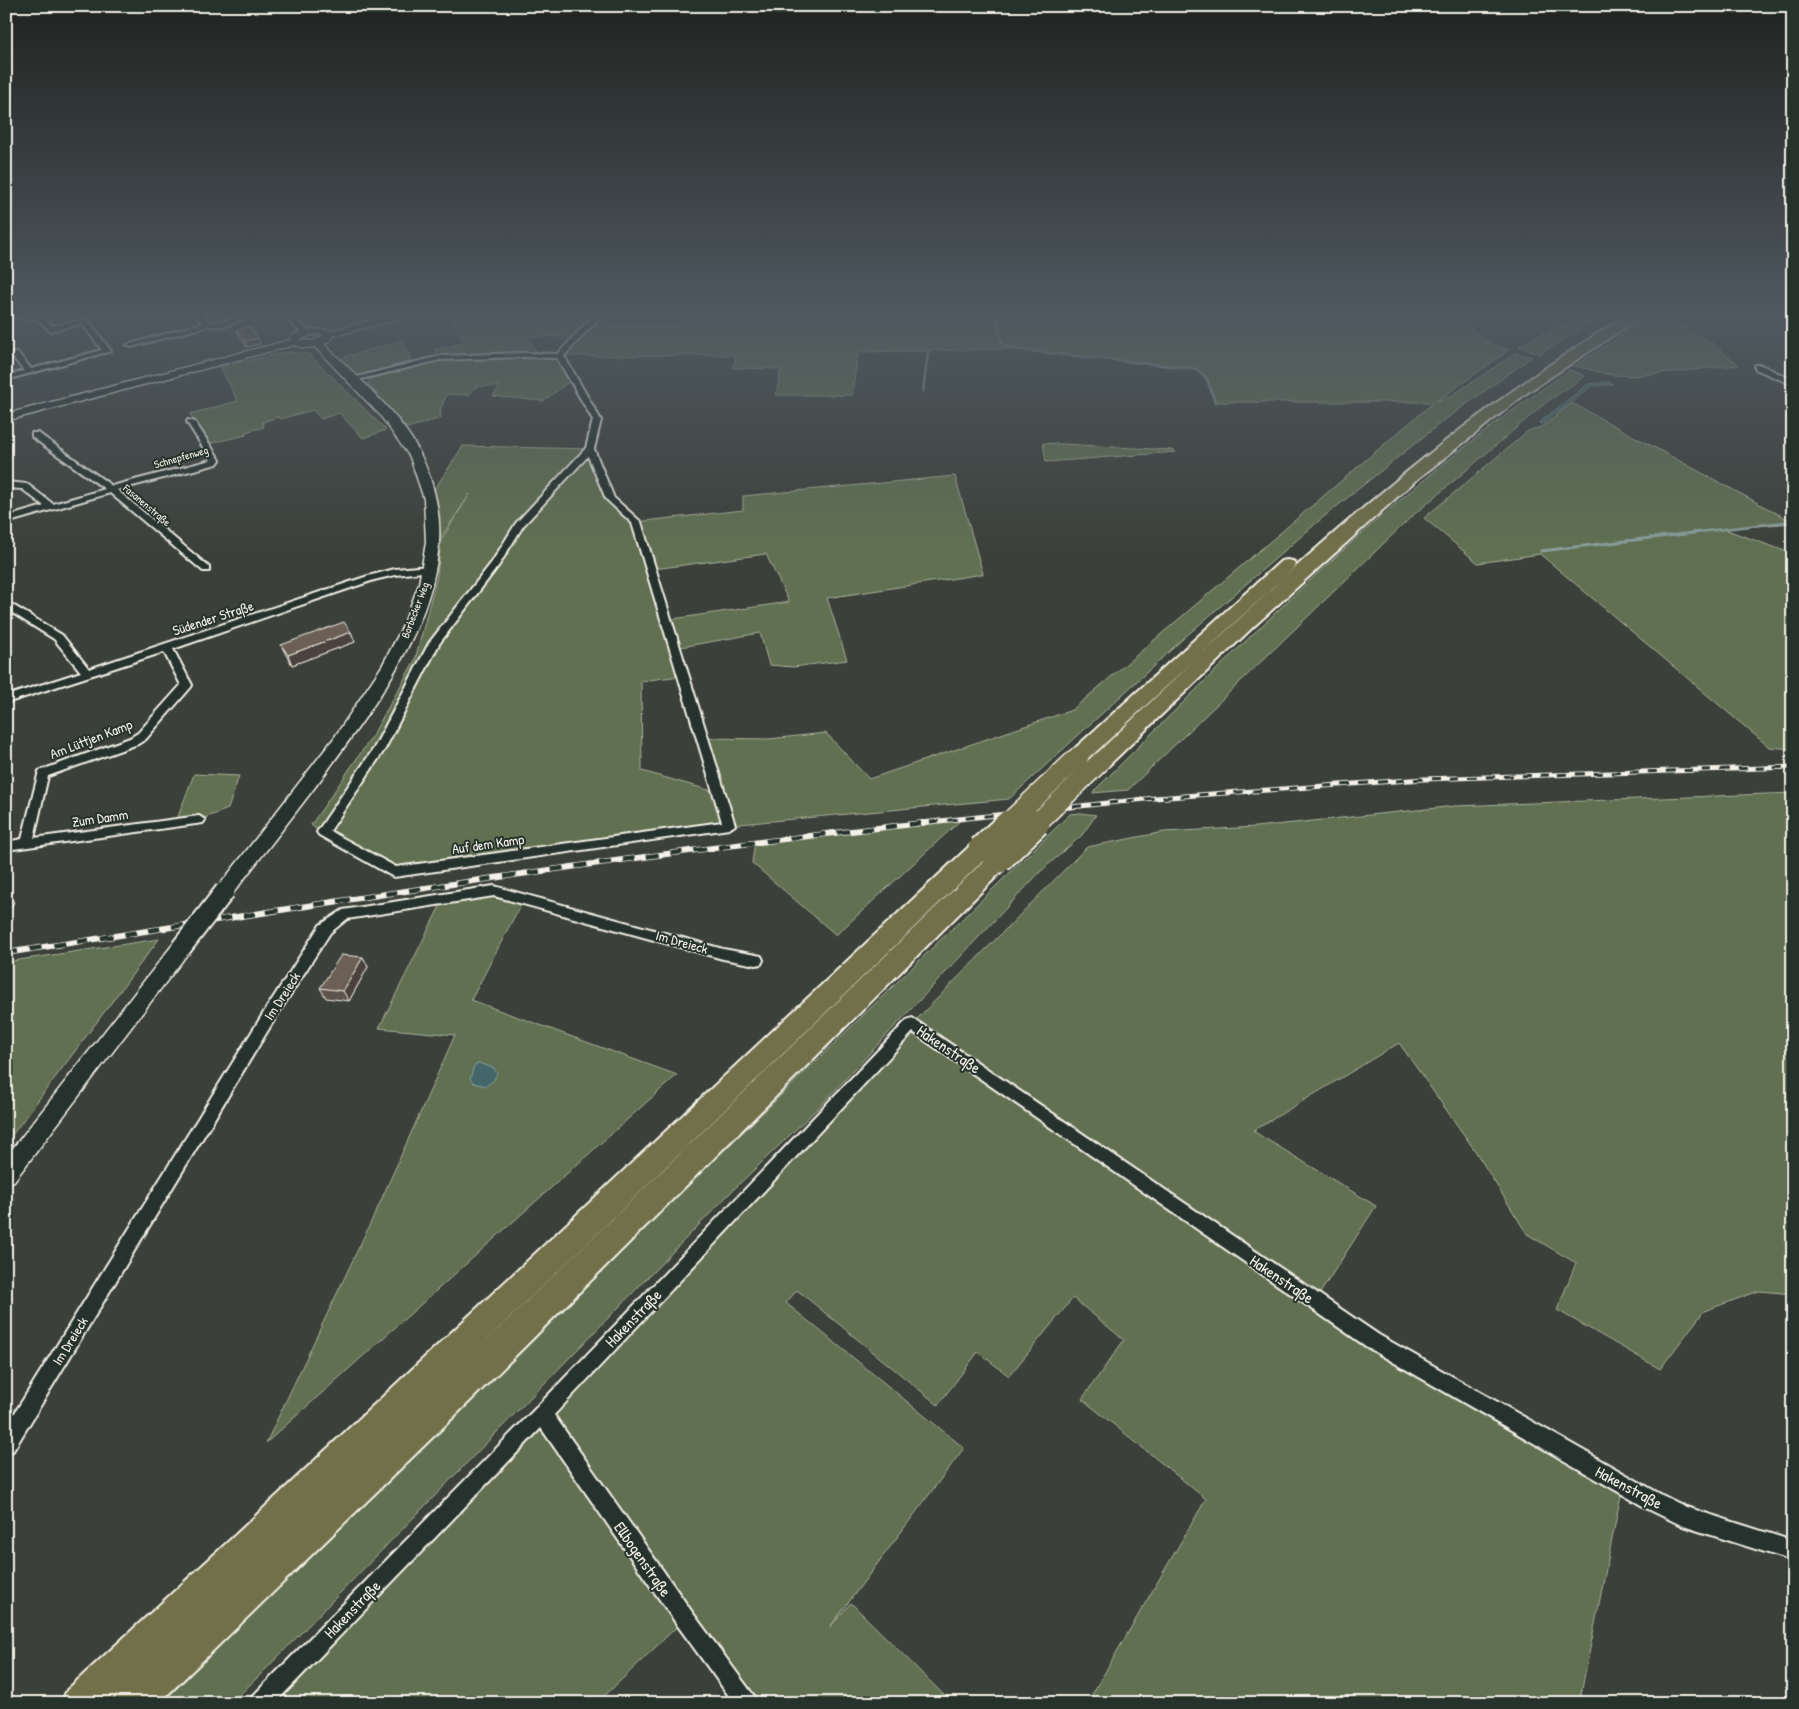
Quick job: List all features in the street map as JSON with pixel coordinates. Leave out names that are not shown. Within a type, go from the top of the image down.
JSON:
[{"type":"highway","points":[[132,1703],[638,1214],[990,854],[1079,756],[1258,589],[1360,501],[1468,415],[1505,391]]},
{"type":"highway","points":[[80,1703],[990,854],[1100,762],[1275,596],[1376,506],[1514,391]]},
{"type":"street","points":[[6,418],[110,391]]},
{"type":"street","name":"Borbecker Weg","points":[[6,1174],[342,739],[380,683],[401,646],[422,596],[429,569],[432,546],[432,512],[428,490],[416,457],[401,434],[363,391]]},
{"type":"street","points":[[580,391],[597,420],[590,449]]},
{"type":"street","name":"Schnepfenweg","points":[[111,490],[214,462],[216,460],[191,422]]},
{"type":"street","points":[[35,435],[111,490]]},
{"type":"street","name":"Auf dem Kamp","points":[[590,449],[610,499],[636,522],[728,825],[394,872],[323,832],[379,749],[434,643],[496,563],[519,525],[590,449]]},
{"type":"street","points":[[6,485],[24,486],[51,507]]},
{"type":"street","name":"Fasanenstraße","points":[[6,520],[111,490],[206,569]]},
{"type":"street","name":"Südender Straße","points":[[6,700],[167,648],[371,578],[395,572],[429,569]]},
{"type":"street","points":[[6,604],[58,636],[87,673]]},
{"type":"street","name":"Am Lüttjen Kamp","points":[[27,843],[43,774],[134,741],[142,736],[187,684],[167,648]]},
{"type":"street","name":"Zum Damm","points":[[6,846],[199,820]]},
{"type":"street","name":"Im Dreieck","points":[[6,1444],[271,1014],[325,929],[338,918],[351,913],[494,891],[723,954],[756,960]]},
{"type":"street","name":"Hakenstraße","points":[[260,1703],[542,1414],[912,1024],[1373,1341],[1655,1502],[1684,1516],[1793,1551]]},
{"type":"street","name":"Ellbogenstraße","points":[[542,1414],[685,1619],[747,1703]]},
{"type":"green space","points":[[233,391],[346,391],[386,430],[363,438],[339,413],[321,419],[313,410],[262,422],[264,427],[245,432],[246,435],[207,444],[190,414],[238,401]]},
{"type":"green space","points":[[374,391],[473,391],[469,395],[447,394],[440,410],[441,418],[407,428]]},
{"type":"green space","points":[[497,391],[557,391],[543,401],[493,396]]},
{"type":"green space","points":[[777,391],[853,391],[852,395],[776,395]]},
{"type":"green space","points":[[1211,391],[1451,391],[1437,401],[1459,391],[1485,391],[1443,421],[1321,519],[1185,637],[1009,799],[729,825],[399,877],[321,833],[311,825],[371,738],[415,660],[437,576],[441,540],[470,494],[439,540],[434,490],[463,446],[590,449],[610,499],[636,522],[743,510],[743,496],[955,476],[983,574],[827,598],[847,660],[793,667],[769,665],[760,633],[675,648],[666,620],[789,602],[766,554],[654,569],[638,527],[647,570],[681,676],[641,681],[642,771],[719,793],[703,738],[769,739],[826,733],[869,779],[1072,710],[1434,402],[1215,402]]},
{"type":"green space","points":[[1541,391],[1563,391],[1548,401],[1410,518],[1128,790],[1092,793],[1321,570],[1442,465]]},
{"type":"green space","points":[[1572,403],[1793,522],[1724,529],[1793,554],[1793,749],[1769,747],[1540,554],[1478,563],[1424,518],[1528,431],[1544,426]]},
{"type":"green space","points":[[1043,443],[1172,450],[1176,452],[1046,462]]},
{"type":"green space","points":[[194,774],[239,776],[228,809],[199,820],[176,822]]},
{"type":"green space","points":[[1793,793],[1793,1294],[1759,1291],[1704,1311],[1660,1369],[1557,1310],[1576,1263],[1527,1234],[1474,1149],[1399,1043],[1253,1131],[1376,1206],[1315,1301],[1623,1485],[1579,1703],[1087,1703],[1206,1499],[1082,1399],[1124,1340],[1073,1298],[1009,1376],[978,1352],[938,1405],[797,1290],[786,1303],[964,1448],[830,1627],[851,1603],[952,1703],[750,1703],[685,1619],[597,1703],[267,1703],[912,1024],[1087,847],[1164,832],[1256,827],[1455,806]]},
{"type":"green space","points":[[1070,814],[1096,815],[1082,835],[1040,872],[821,1105],[732,1191],[261,1674],[231,1703],[162,1703],[614,1255]]},
{"type":"green space","points":[[963,818],[836,935],[752,863],[755,841]]},
{"type":"green space","points":[[495,885],[495,891],[523,900],[471,1000],[677,1075],[266,1443],[378,1207],[455,1035],[379,1028],[447,892]]},
{"type":"green space","points":[[159,939],[6,1143],[6,962]]},
{"type":"water","points":[[1580,391],[1586,391],[1543,424],[1539,423]]},
{"type":"water","points":[[478,1063],[494,1068],[497,1074],[493,1081],[486,1086],[474,1083],[470,1079],[474,1066]]},
{"type":"building","points":[[344,622],[351,632],[288,655],[281,645]]},
{"type":"building","points":[[341,955],[363,957],[343,991],[320,988]]},
{"type":"waterway","points":[[1211,391],[1215,402]]},
{"type":"waterway","points":[[1691,533],[1793,521]]},
{"type":"waterway","points":[[1541,551],[1702,532]]},
{"type":"railway","points":[[912,824],[1155,798],[1424,779],[1793,767]]},
{"type":"railway","points":[[6,953],[349,899],[578,866],[693,850],[923,823]]}]
